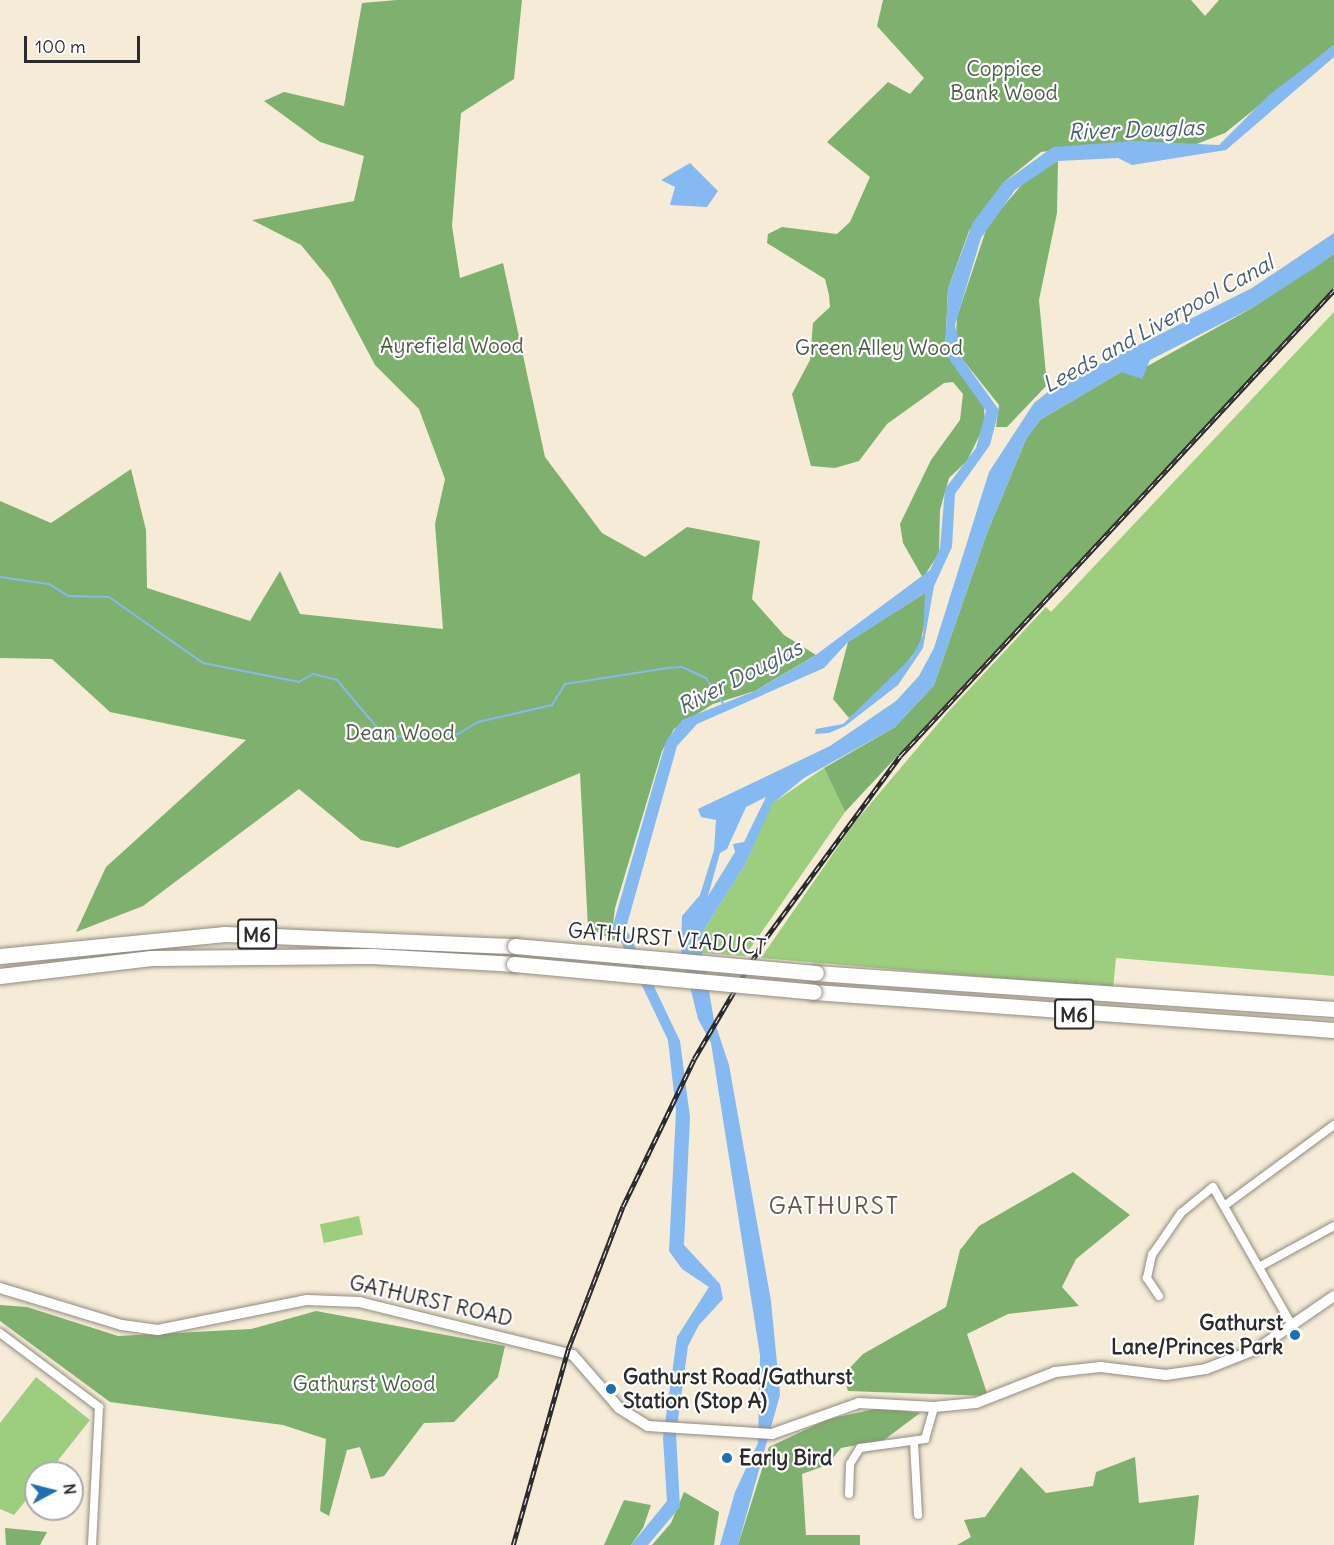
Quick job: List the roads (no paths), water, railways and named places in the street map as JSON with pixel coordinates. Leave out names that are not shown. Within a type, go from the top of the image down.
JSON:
[{"type":"highway","name":"GATHURST VIADUCT","points":[[0,956],[225,934],[515,946],[816,973],[1334,1009]]},
{"type":"highway","name":"GATHURST VIADUCT","points":[[0,976],[162,958],[372,956],[514,964],[814,992],[1334,1030]]},
{"type":"main road","name":"GATHURST ROAD","points":[[0,1288],[122,1325],[158,1330],[307,1300],[345,1300],[573,1355],[624,1413],[659,1427],[762,1434],[859,1403],[934,1407]]},
{"type":"main road","points":[[934,1407],[986,1400],[1032,1378],[1064,1371],[1101,1367],[1166,1375],[1206,1369],[1293,1327],[1334,1296]]},
{"type":"street","points":[[1224,1206],[1334,1125]]},
{"type":"street","points":[[1159,1296],[1148,1278],[1152,1255],[1188,1205],[1213,1187],[1293,1327]]},
{"type":"street","points":[[1259,1267],[1334,1226]]},
{"type":"street","points":[[0,1333],[99,1407],[92,1545]]},
{"type":"street","points":[[849,1494],[850,1464],[860,1448],[914,1443],[932,1430],[934,1407]]},
{"type":"street","points":[[914,1443],[918,1515]]},
{"type":"water","points":[[1334,45],[1334,57],[1226,150],[1132,165],[1118,158],[1058,161],[1015,190],[981,238],[955,325],[963,360],[999,410],[990,445],[955,494],[952,547],[934,586],[923,648],[898,685],[845,726],[829,733],[815,734],[816,729],[843,724],[912,657],[923,635],[925,593],[847,643],[824,668],[697,724],[677,746],[626,928],[680,1041],[690,1117],[684,1245],[720,1284],[723,1299],[699,1325],[688,1346],[676,1434],[680,1507],[648,1545],[631,1545],[667,1501],[663,1438],[677,1337],[709,1287],[682,1269],[669,1251],[676,1111],[668,1040],[613,925],[666,741],[682,720],[755,691],[813,657],[930,570],[940,548],[945,489],[976,448],[986,411],[945,353],[948,289],[973,222],[1003,183],[1053,147],[1134,141],[1219,145],[1269,95]]},
{"type":"water","points":[[690,163],[718,191],[707,207],[670,205],[675,187],[661,180]]},
{"type":"water","points":[[1334,233],[1334,254],[1252,308],[1150,360],[1142,379],[1121,372],[1040,420],[1026,439],[987,533],[934,685],[895,727],[804,778],[772,804],[747,861],[704,930],[701,945],[714,1020],[729,1065],[771,1301],[780,1395],[738,1545],[720,1545],[735,1492],[758,1443],[760,1355],[711,1043],[698,1019],[681,950],[682,916],[700,895],[714,850],[716,820],[701,817],[698,809],[830,746],[896,701],[919,676],[934,648],[989,472],[1034,403],[1053,388],[1252,288]],"holes":[[[766,797],[744,842],[733,844],[735,852],[708,896],[720,853],[727,849],[746,807]]]},
{"type":"waterway","name":"River Douglas","points":[[0,577],[49,584],[68,596],[109,597],[203,663],[299,682],[313,674],[337,680],[385,737],[458,734],[478,722],[552,705],[565,684],[668,668],[682,667],[706,678],[723,703]]},
{"type":"railway","points":[[513,1545],[568,1349],[623,1206],[694,1059],[765,939],[900,756],[1334,290]]},
{"type":"place","name":"Gathurst Lane/Princes Park","points":[[1295,1335]]},
{"type":"place","name":"Gathurst Road/Gathurst Station (Stop A)","points":[[611,1389]]},
{"type":"place","name":"Early Bird","points":[[727,1458]]},
{"type":"district","name":"GATHURST","points":[[834,1206]]},
{"type":"park label","name":"Coppice Bank Wood","points":[[1004,81]]},
{"type":"park label","name":"Ayrefield Wood","points":[[452,346]]},
{"type":"park label","name":"Green Alley Wood","points":[[879,348]]},
{"type":"park label","name":"Dean Wood","points":[[400,733]]},
{"type":"park label","name":"Gathurst Wood","points":[[364,1384]]},
{"type":"water label","name":"Leeds and Liverpool Canal","points":[[1158,324]]}]
